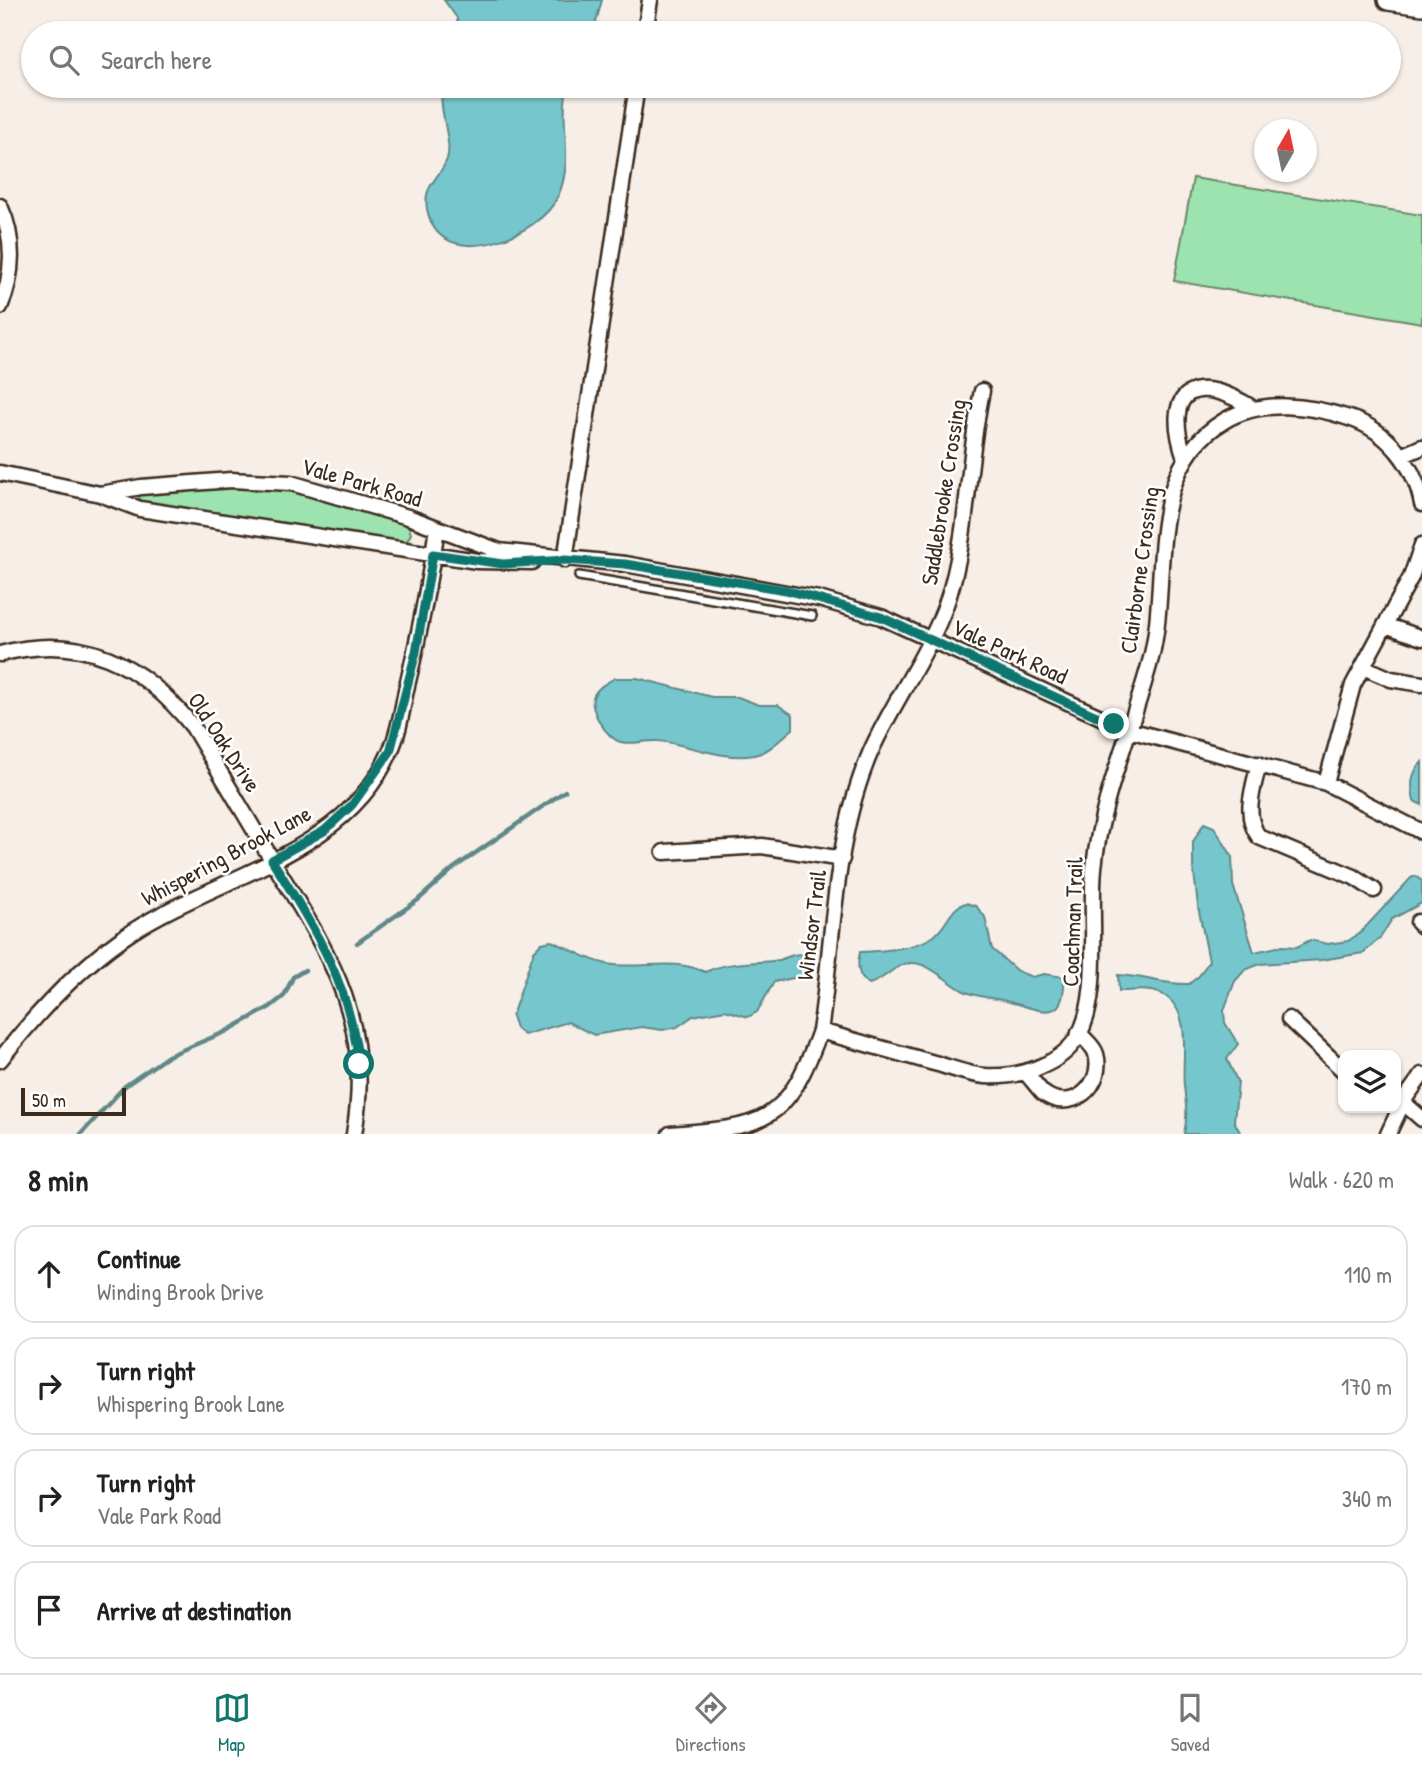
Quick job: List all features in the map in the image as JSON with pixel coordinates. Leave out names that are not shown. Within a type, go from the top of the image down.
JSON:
[{"type":"main road","points":[[1388,0],[1422,5]]},
{"type":"street","points":[[647,21],[650,0]]},
{"type":"street","points":[[565,560],[635,98]]},
{"type":"street","points":[[0,206],[11,247],[10,274],[0,307]]},
{"type":"street","points":[[1185,458],[1176,425],[1182,399],[1193,391],[1221,390],[1254,409]]},
{"type":"street","name":"Saddlebrooke Crossing","points":[[929,638],[947,601],[957,565],[971,447],[982,391]]},
{"type":"street","name":"Clairborne Crossing","points":[[1129,730],[1155,638],[1170,493],[1185,458],[1208,432],[1230,417],[1254,409],[1297,408],[1351,419],[1374,430],[1401,456],[1414,479],[1422,504]]},
{"type":"street","points":[[1401,456],[1422,447]]},
{"type":"street","name":"Vale Park Road","points":[[0,473],[100,494],[140,509],[503,564],[565,560]]},
{"type":"street","name":"Vale Park Road","points":[[100,494],[141,487],[231,480],[276,482],[316,488],[437,528],[481,547],[565,560],[625,564],[819,599],[881,617],[1129,730],[1326,783],[1422,832]]},
{"type":"street","name":"Whispering Brook Lane","points":[[0,1060],[41,1010],[71,981],[132,932],[170,909],[272,860],[324,831],[352,805],[390,752],[416,652],[437,528]]},
{"type":"street","points":[[1326,783],[1344,713],[1363,667],[1416,566],[1422,545]]},
{"type":"street","points":[[1385,625],[1422,638]]},
{"type":"street","name":"Windsor Trail","points":[[670,1134],[735,1128],[769,1117],[795,1088],[820,1031],[848,826],[871,752],[929,638]]},
{"type":"street","name":"Old Oak Drive","points":[[0,654],[55,645],[118,661],[146,678],[171,699],[193,727],[314,928],[346,996],[359,1064],[360,1101],[354,1134]]},
{"type":"street","points":[[1363,667],[1391,679],[1422,684]]},
{"type":"street","name":"Coachman Trail","points":[[820,1031],[983,1076],[1012,1076],[1025,1072],[1057,1057],[1075,1041],[1092,996],[1090,906],[1101,821],[1129,730]]},
{"type":"street","points":[[1259,764],[1250,806],[1252,825],[1259,837],[1354,877],[1374,890]]},
{"type":"street","points":[[664,852],[762,846],[842,859]]},
{"type":"street","points":[[1289,1019],[1338,1065]]},
{"type":"street","points":[[1025,1072],[1044,1094],[1059,1100],[1073,1100],[1085,1094],[1093,1085],[1097,1069],[1096,1052],[1079,1033]]},
{"type":"street","points":[[1401,1097],[1422,1075]]},
{"type":"street","points":[[1401,1099],[1422,1119]]},
{"type":"street","points":[[1388,1134],[1395,1113]]},
{"type":"lane","points":[[579,576],[812,616]]},
{"type":"lane","points":[[694,594],[696,576]]},
{"type":"green space","points":[[1193,178],[1422,215],[1422,323],[1174,281]]},
{"type":"green space","points":[[216,486],[289,488],[408,524],[411,534],[407,541],[400,544],[145,504],[139,499],[140,494]]},
{"type":"water","points":[[444,0],[602,0],[596,21],[457,21]]},
{"type":"water","points":[[441,98],[565,98],[566,154],[563,182],[548,211],[514,235],[494,242],[473,245],[454,243],[439,234],[429,217],[426,198],[447,159],[447,135]]},
{"type":"water","points":[[615,678],[637,678],[712,697],[738,697],[759,705],[778,705],[793,715],[793,729],[765,751],[742,756],[718,754],[658,741],[621,742],[604,729],[593,707],[594,695],[598,689]]},
{"type":"water","points":[[1422,762],[1422,805],[1414,801],[1412,785],[1415,771]]},
{"type":"water","points":[[1204,823],[1214,827],[1232,856],[1233,885],[1254,952],[1282,946],[1297,947],[1310,940],[1328,944],[1348,941],[1361,932],[1411,878],[1415,876],[1422,881],[1422,903],[1392,919],[1380,938],[1363,953],[1322,960],[1260,964],[1245,970],[1235,981],[1224,1010],[1225,1023],[1238,1044],[1227,1059],[1238,1083],[1234,1121],[1241,1134],[1184,1134],[1184,1036],[1179,1012],[1172,1002],[1157,992],[1119,991],[1118,975],[1189,984],[1199,976],[1209,961],[1193,864],[1193,842]]},
{"type":"water","points":[[966,903],[976,906],[985,917],[992,949],[1017,971],[1032,977],[1044,974],[1064,977],[1063,993],[1055,1009],[1039,1010],[969,993],[919,964],[900,966],[869,984],[862,978],[858,966],[860,952],[897,949],[923,942],[936,934],[956,909]]},
{"type":"water","points":[[551,941],[607,964],[669,964],[705,972],[730,965],[805,955],[803,976],[774,982],[757,1012],[748,1017],[725,1010],[693,1016],[677,1027],[662,1030],[642,1027],[594,1035],[568,1022],[524,1035],[516,1028],[512,1016],[534,951],[542,943]]},
{"type":"waterway","points":[[357,943],[418,900],[454,868],[565,791]]},
{"type":"waterway","points":[[81,1134],[125,1086],[168,1056],[225,1032],[270,1007],[284,996],[293,977],[305,970]]},
{"type":"route","points":[[359,1064],[355,1029],[334,966],[272,860],[324,831],[373,781],[390,752],[416,652],[433,554],[503,564],[565,560],[625,564],[786,590],[881,617],[909,628],[1114,724]]}]
